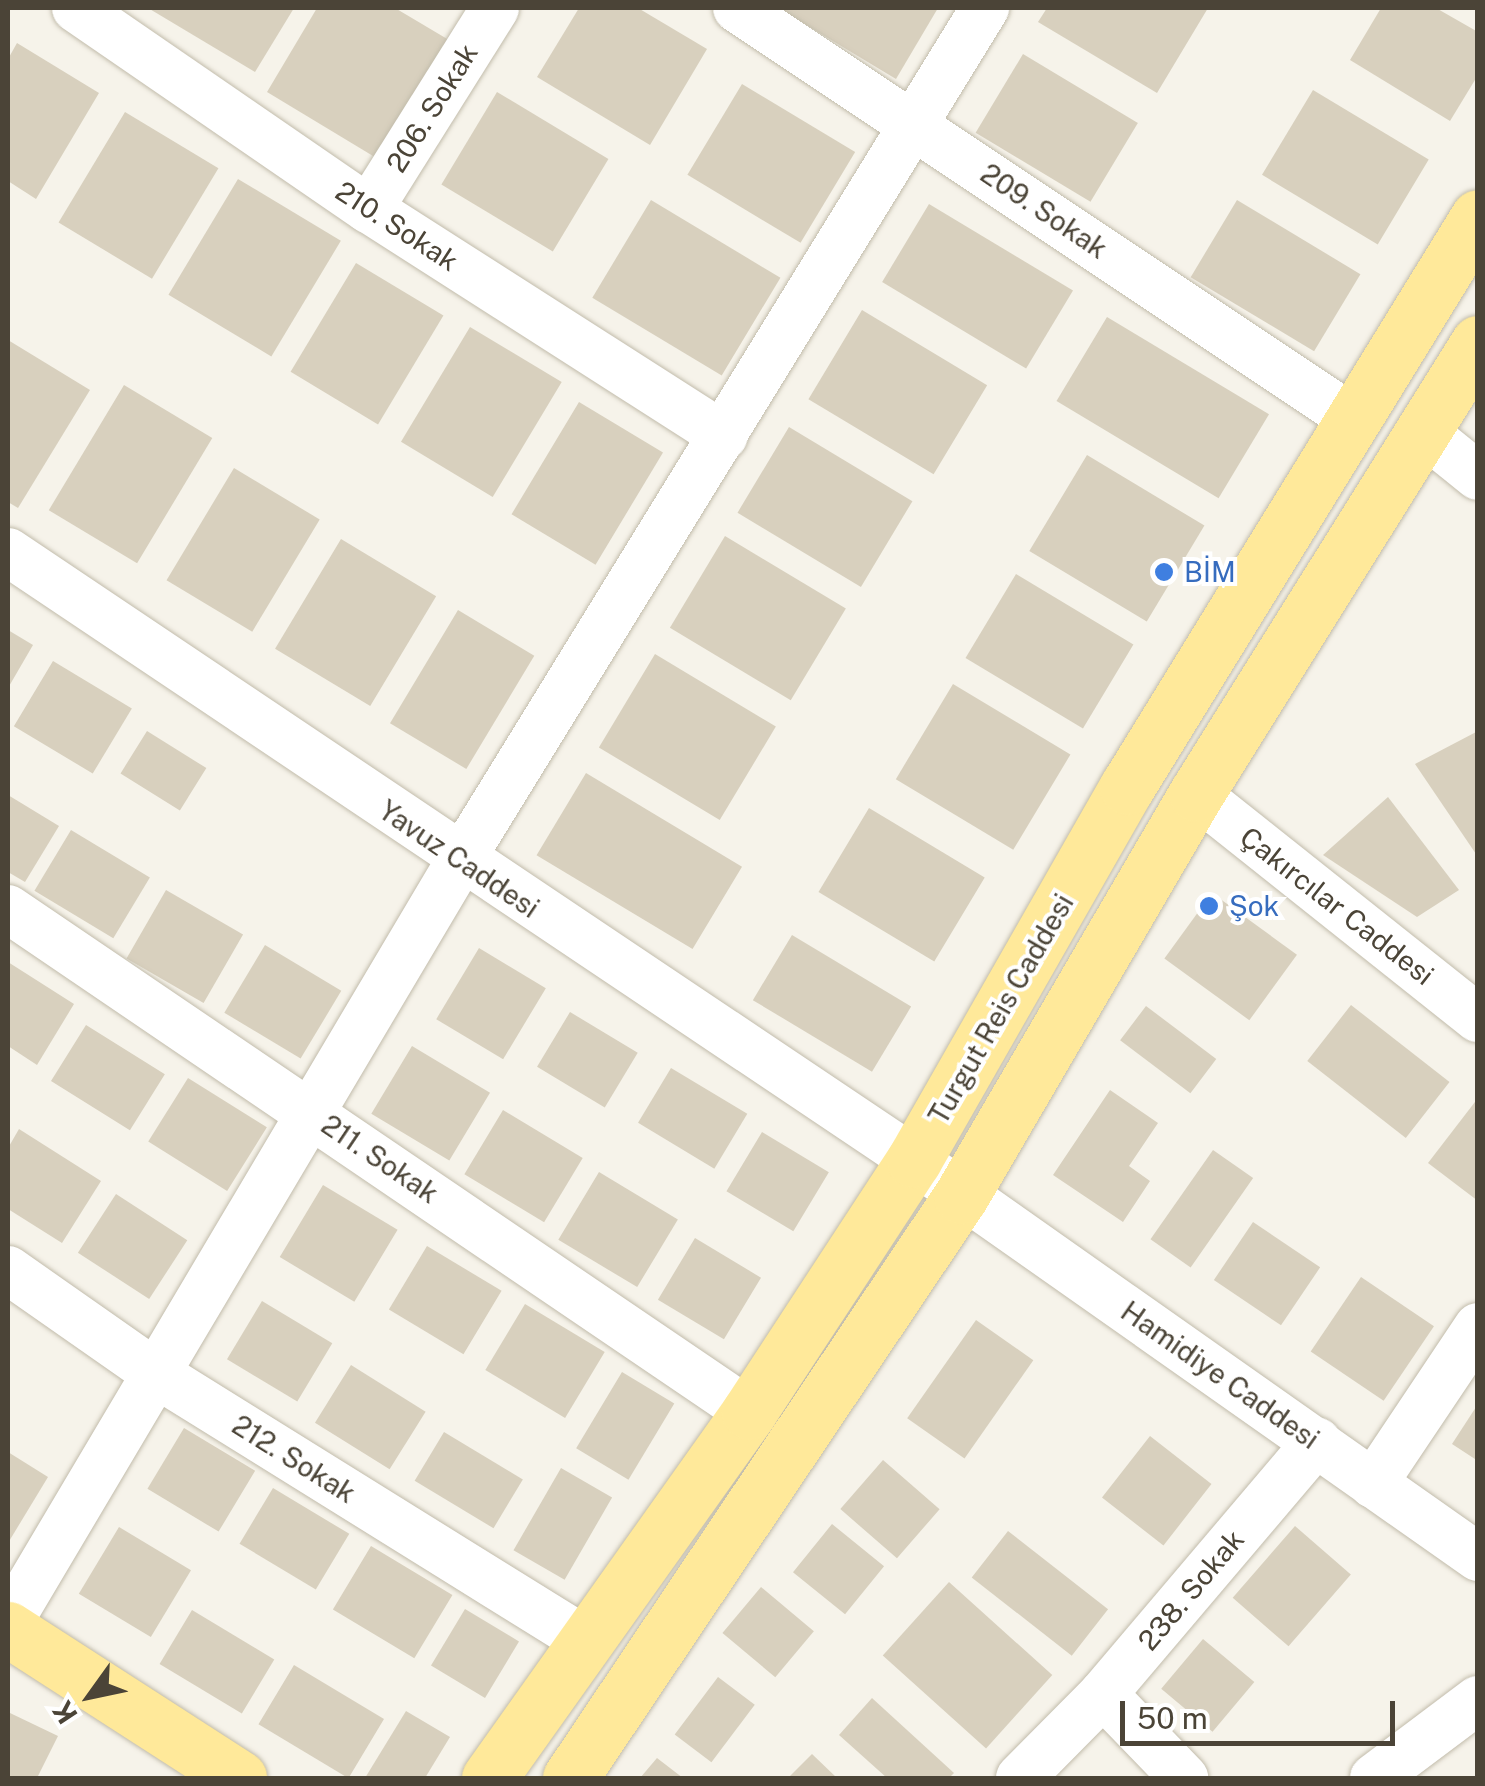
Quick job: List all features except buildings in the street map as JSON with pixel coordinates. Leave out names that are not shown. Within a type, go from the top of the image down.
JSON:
[{"type":"main road","name":"Turgut Reis Caddesi","points":[[489,1778],[749,1412],[914,1160],[1127,787],[1350,417],[1478,217]]},
{"type":"main road","points":[[570,1778],[961,1196],[1196,794],[1478,343]]},
{"type":"main road","points":[[8,1626],[238,1778]]},
{"type":"street","name":"210. Sokak","points":[[76,8],[369,209],[724,436]]},
{"type":"street","name":"206. Sokak","points":[[369,209],[495,8]]},
{"type":"street","name":"209. Sokak","points":[[737,8],[1350,417]]},
{"type":"street","points":[[8,1626],[314,1114],[460,861],[986,8]]},
{"type":"street","points":[[1421,430],[1478,476]]},
{"type":"street","name":"Yavuz Caddesi","points":[[8,552],[460,861],[914,1160],[961,1196]]},
{"type":"street","name":"Çakırcılar Caddesi","points":[[1196,794],[1478,1018]]},
{"type":"street","name":"211. Sokak","points":[[8,909],[749,1412]]},
{"type":"street","name":"Hamidiye Caddesi","points":[[961,1196],[1478,1557]]},
{"type":"street","name":"212. Sokak","points":[[8,1270],[156,1373],[586,1640]]},
{"type":"street","points":[[1374,1484],[1478,1326]]},
{"type":"street","name":"238. Sokak","points":[[1020,1778],[1102,1694],[1317,1442]]},
{"type":"street","points":[[1102,1694],[1184,1778]]},
{"type":"street","points":[[1374,1778],[1478,1700]]},
{"type":"place","name":"BİM","points":[[1164,572]]},
{"type":"place","name":"Şok","points":[[1209,906]]}]
